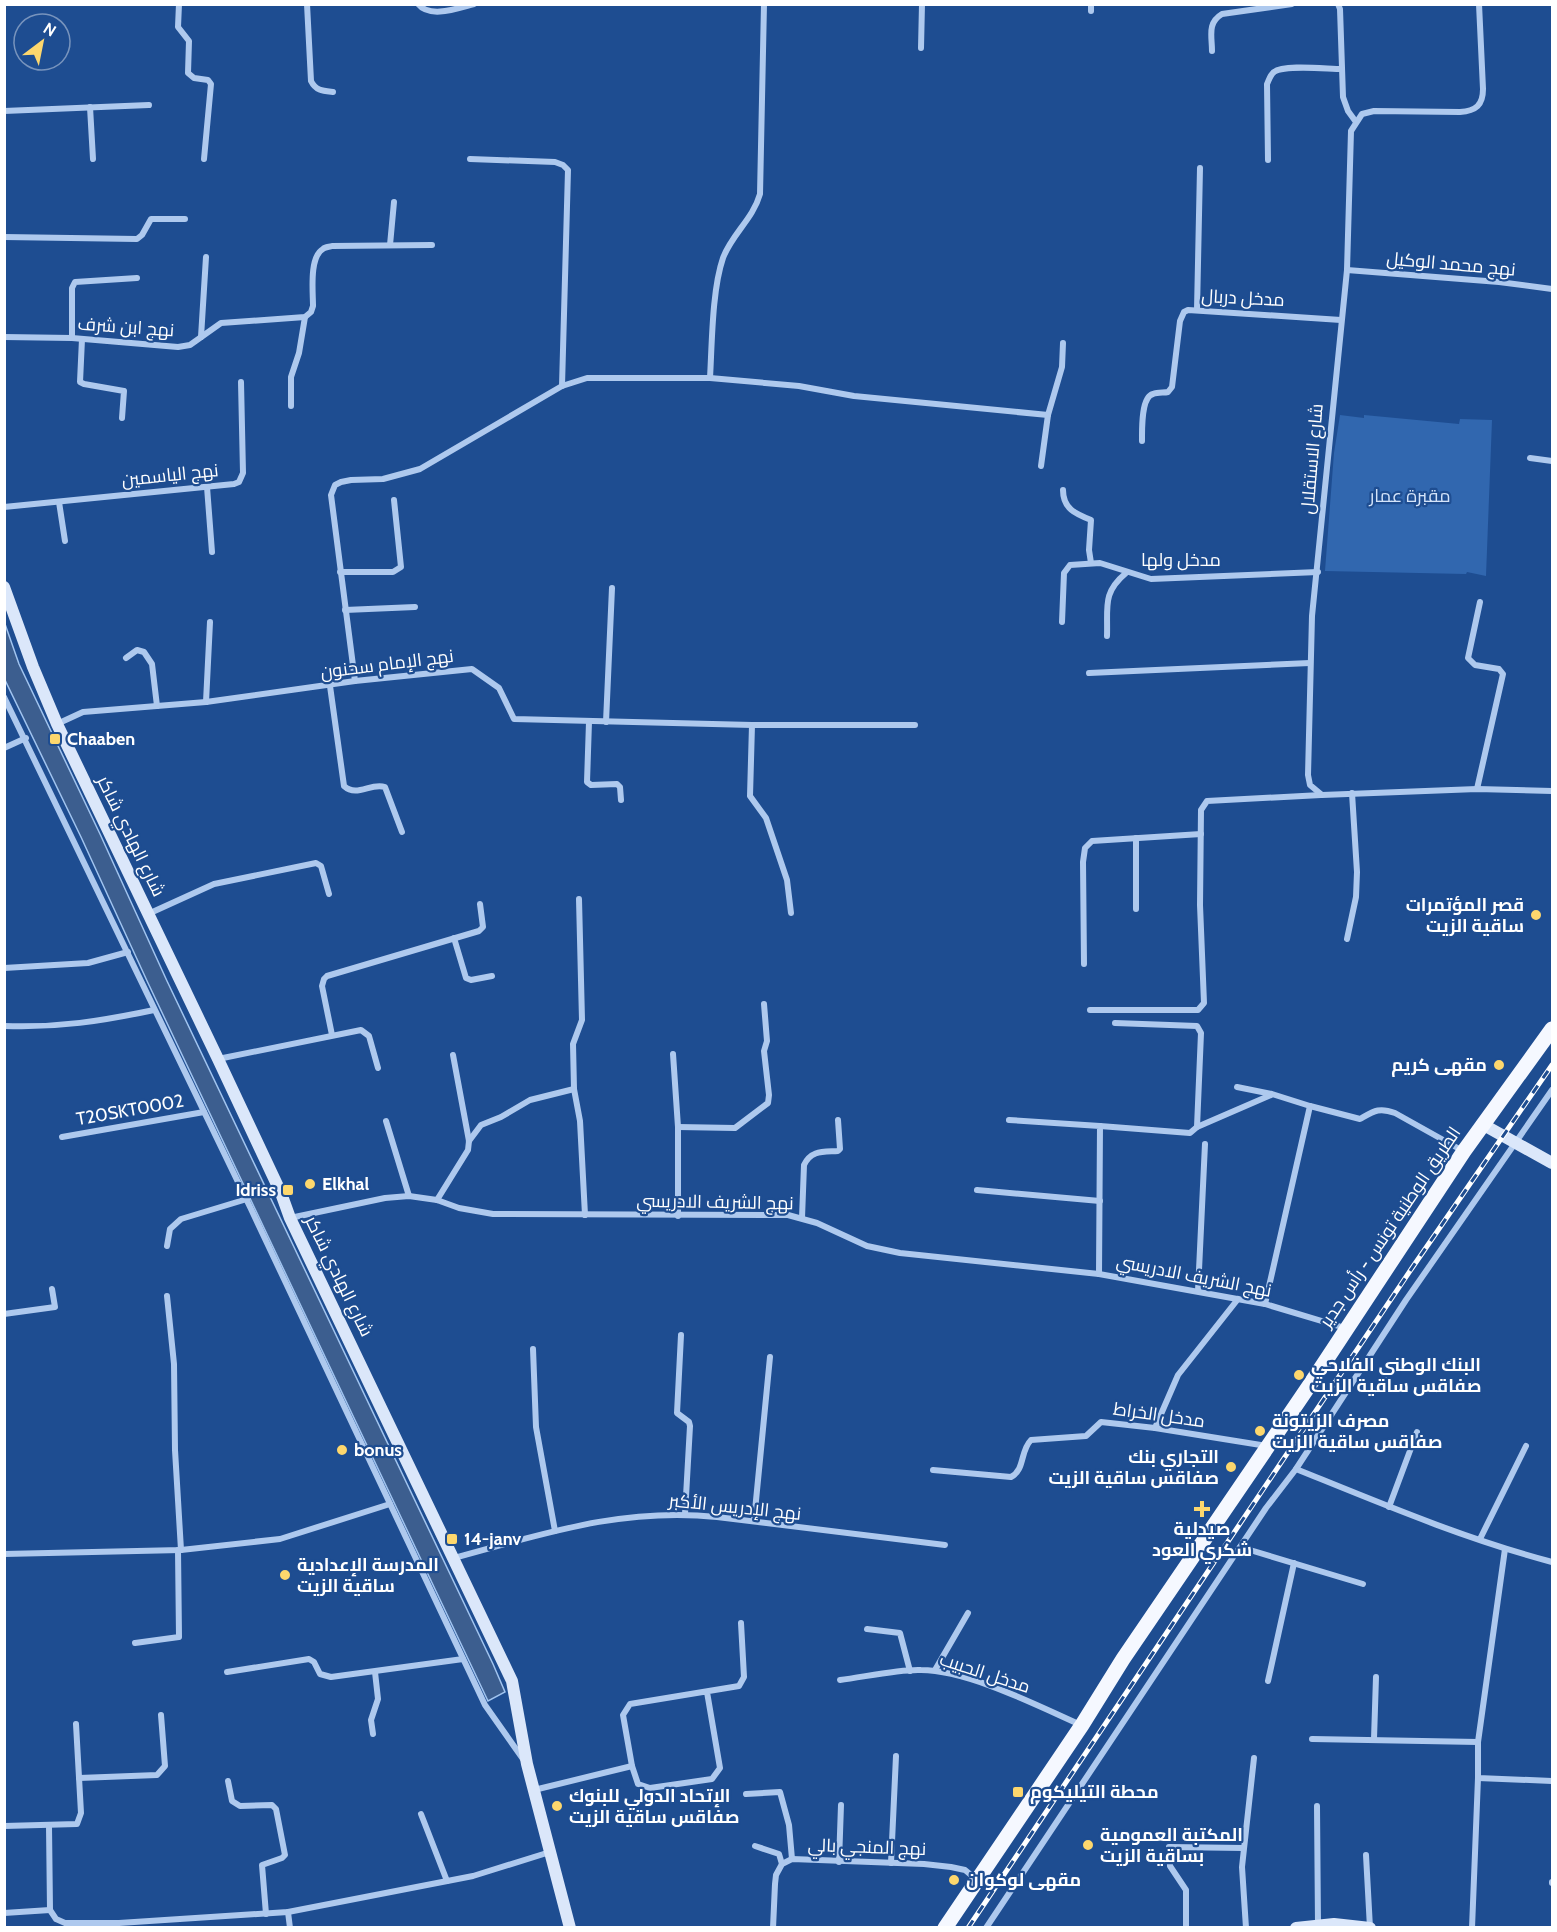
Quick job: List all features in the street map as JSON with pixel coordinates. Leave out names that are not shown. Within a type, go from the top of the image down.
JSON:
[{"type":"main road","name":"شارع الهادي شاكر","points":[[4,587],[33,667],[57,724],[512,1681],[527,1764],[570,1928]]},
{"type":"main road","name":"الطريق الوطنية تونس - رأس جدير","points":[[945,1928],[1482,1124],[1552,1029]]},
{"type":"main road","points":[[1482,1124],[1552,1163]]},
{"type":"main road","points":[[1296,1928],[1318,1925],[1370,1928]]},
{"type":"street","points":[[179,4],[178,27],[189,41],[188,72],[194,78],[208,80],[211,84],[204,159]]},
{"type":"street","points":[[307,4],[311,81],[320,90],[333,92]]},
{"type":"street","points":[[418,4],[423,10],[432,12],[474,4]]},
{"type":"street","points":[[710,378],[718,282],[724,257],[735,237],[756,209],[760,194],[764,4]]},
{"type":"street","points":[[921,48],[922,4]]},
{"type":"street","points":[[1212,51],[1211,26],[1222,14],[1292,4]]},
{"type":"street","points":[[1338,4],[1345,104],[1356,122],[1362,114],[1374,111],[1460,112],[1479,107],[1483,98],[1479,4]]},
{"type":"street","points":[[1268,160],[1268,84],[1271,75],[1276,70],[1288,68],[1342,69]]},
{"type":"street","points":[[4,111],[149,105]]},
{"type":"street","points":[[90,107],[93,159]]},
{"type":"street","name":"شارع الاستقلال","points":[[1322,795],[1310,785],[1308,775],[1312,616],[1347,270],[1351,131],[1356,122]]},
{"type":"street","points":[[470,159],[555,162],[568,170],[562,386]]},
{"type":"street","points":[[1197,310],[1200,168]]},
{"type":"street","points":[[390,245],[394,202]]},
{"type":"street","points":[[4,237],[137,238],[142,235],[151,219],[185,219]]},
{"type":"street","points":[[291,406],[291,377],[299,353],[305,317],[311,312],[313,306],[314,266],[316,256],[322,249],[332,246],[432,244]]},
{"type":"street","points":[[201,337],[206,257]]},
{"type":"street","name":"نهج محمد الوكيل","points":[[1347,270],[1499,282],[1552,289]]},
{"type":"street","points":[[72,338],[72,288],[75,282],[137,278]]},
{"type":"street","name":"مدخل دربال","points":[[1142,441],[1144,406],[1148,397],[1168,392],[1172,387],[1181,316],[1188,310],[1341,320]]},
{"type":"street","name":"نهج ابن شرف","points":[[4,337],[72,338],[178,347],[190,345],[217,324],[305,317]]},
{"type":"street","points":[[82,339],[80,382],[124,391],[122,418]]},
{"type":"street","points":[[1041,466],[1048,415],[1062,367],[1063,343]]},
{"type":"street","points":[[355,681],[331,495],[334,485],[351,480],[383,479],[420,469],[562,386],[587,378],[710,378],[799,386],[854,396],[1048,415]]},
{"type":"street","name":"نهج الياسمين","points":[[4,507],[239,482],[242,477],[241,382]]},
{"type":"street","points":[[1530,458],[1552,461]]},
{"type":"street","points":[[207,487],[212,552]]},
{"type":"street","points":[[1062,622],[1064,573],[1070,565],[1091,563],[1089,550],[1091,520],[1075,515],[1063,498],[1063,490]]},
{"type":"street","points":[[340,572],[393,572],[401,567],[394,500]]},
{"type":"street","points":[[58,502],[65,541]]},
{"type":"street","name":"مدخل ولها","points":[[1091,563],[1100,563],[1150,579],[1318,572]]},
{"type":"street","points":[[1107,636],[1109,590],[1126,573]]},
{"type":"street","points":[[606,722],[612,588]]},
{"type":"street","points":[[1478,789],[1503,674],[1500,669],[1475,665],[1468,658],[1480,602]]},
{"type":"street","points":[[345,610],[415,607]]},
{"type":"street","points":[[206,702],[210,621]]},
{"type":"street","points":[[126,658],[137,650],[144,652],[152,664],[157,706]]},
{"type":"street","points":[[1089,673],[1310,663]]},
{"type":"street","name":"نهج الإمام سحنون","points":[[57,724],[82,712],[206,702],[355,681],[472,669],[499,688],[514,719],[752,725],[915,726]]},
{"type":"street","points":[[330,686],[344,786],[355,792],[379,785],[385,787],[402,832]]},
{"type":"street","points":[[4,697],[26,738],[154,1010],[247,1198],[485,1705],[527,1764]]},
{"type":"street","points":[[589,722],[587,782],[591,785],[617,784],[620,787],[621,800]]},
{"type":"street","points":[[752,725],[750,796],[766,818],[788,880],[791,913]]},
{"type":"street","points":[[4,748],[26,738]]},
{"type":"street","points":[[1090,1010],[1198,1011],[1204,1003],[1200,905],[1201,834],[1202,810],[1207,801],[1478,789],[1552,791]]},
{"type":"street","points":[[1347,939],[1356,897],[1357,872],[1352,793]]},
{"type":"street","points":[[1084,964],[1083,861],[1085,848],[1092,841],[1201,834]]},
{"type":"street","points":[[1136,838],[1136,909]]},
{"type":"street","points":[[148,914],[207,886],[316,863],[321,866],[329,894]]},
{"type":"street","points":[[579,899],[582,1020],[573,1044],[574,1089],[580,1121],[585,1215]]},
{"type":"street","points":[[332,1035],[322,986],[324,978],[482,929],[480,904]]},
{"type":"street","points":[[454,938],[463,976],[471,980],[492,976]]},
{"type":"street","points":[[4,968],[87,963],[128,952]]},
{"type":"street","points":[[678,1127],[735,1128],[768,1103],[764,1051],[767,1041],[764,1004]]},
{"type":"street","points":[[4,1026],[47,1027],[87,1024],[154,1010]]},
{"type":"street","points":[[1115,1023],[1197,1026],[1201,1033],[1197,1127]]},
{"type":"street","points":[[218,1059],[358,1030],[366,1032],[369,1036],[378,1068]]},
{"type":"street","points":[[673,1054],[678,1127],[678,1216]]},
{"type":"street","points":[[437,1200],[460,1166],[468,1150],[469,1141],[453,1055]]},
{"type":"street","points":[[1238,1087],[1272,1094],[1360,1119],[1385,1109],[1464,1151]]},
{"type":"street","points":[[469,1141],[481,1125],[501,1117],[530,1100],[574,1089]]},
{"type":"street","points":[[986,1928],[1266,1508],[1296,1469],[1406,1300],[1552,1090]]},
{"type":"street","points":[[1009,1120],[1190,1134],[1197,1127],[1272,1094]]},
{"type":"street","points":[[1265,1304],[1310,1106]]},
{"type":"street","name":"T20SKT0002","points":[[62,1137],[204,1112]]},
{"type":"street","points":[[802,1218],[805,1162],[816,1153],[840,1149],[838,1120]]},
{"type":"street","points":[[386,1121],[409,1196]]},
{"type":"street","points":[[1099,1274],[1100,1126]]},
{"type":"street","points":[[1198,1291],[1205,1144]]},
{"type":"street","points":[[977,1190],[1100,1201]]},
{"type":"street","name":"نهج الشريف الادريسي","points":[[290,1218],[385,1198],[409,1196],[437,1200],[459,1208],[493,1214],[788,1215],[817,1223],[860,1244],[900,1253],[1099,1274],[1265,1304],[1346,1329]]},
{"type":"street","points":[[167,1246],[170,1229],[181,1219],[247,1198]]},
{"type":"street","points":[[4,1314],[55,1307],[52,1290]]},
{"type":"street","points":[[135,1643],[178,1637],[179,1550],[174,1364],[167,1296]]},
{"type":"street","points":[[1155,1428],[1178,1376],[1238,1299]]},
{"type":"street","points":[[681,1335],[677,1413],[688,1422],[690,1430],[685,1514]]},
{"type":"street","points":[[533,1349],[536,1427],[555,1531]]},
{"type":"street","points":[[754,1521],[770,1357]]},
{"type":"street","name":"مدخل الخراط","points":[[933,1470],[1011,1477],[1017,1474],[1024,1449],[1031,1440],[1086,1436],[1101,1422],[1268,1446]]},
{"type":"street","points":[[1389,1507],[1417,1432]]},
{"type":"street","points":[[1480,1539],[1526,1446]]},
{"type":"street","points":[[1296,1469],[1389,1507],[1505,1549],[1552,1562]]},
{"type":"street","points":[[4,1554],[179,1550],[280,1539],[390,1504]]},
{"type":"street","name":"نهج الإدريس الأكبر","points":[[454,1558],[592,1522],[656,1514],[685,1514],[754,1521],[945,1545]]},
{"type":"street","points":[[1240,1547],[1362,1584]]},
{"type":"street","points":[[1472,1928],[1478,1742],[1505,1549]]},
{"type":"street","points":[[1268,1681],[1294,1563]]},
{"type":"street","points":[[935,1670],[968,1613]]},
{"type":"street","points":[[707,1692],[720,1768],[712,1779],[650,1788],[638,1784],[622,1715],[630,1704],[739,1686],[744,1677],[741,1623]]},
{"type":"street","points":[[867,1629],[900,1633],[910,1671]]},
{"type":"street","points":[[227,1672],[309,1659],[314,1662],[320,1674],[326,1677],[463,1659]]},
{"type":"street","name":"مدخل الحبيب","points":[[840,1680],[935,1670],[1010,1694],[1082,1725]]},
{"type":"street","points":[[373,1734],[371,1720],[378,1704],[375,1672]]},
{"type":"street","points":[[1374,1740],[1376,1677]]},
{"type":"street","points":[[79,1778],[157,1775],[160,1773],[165,1766],[161,1715]]},
{"type":"street","points":[[4,1826],[77,1824],[80,1819],[76,1724]]},
{"type":"street","points":[[1312,1739],[1478,1742]]},
{"type":"street","points":[[891,1863],[896,1756]]},
{"type":"street","points":[[1246,1928],[1242,1868],[1254,1758]]},
{"type":"street","points":[[534,1790],[632,1766]]},
{"type":"street","points":[[1478,1778],[1552,1781]]},
{"type":"street","points":[[228,1781],[232,1801],[237,1805],[272,1805],[276,1809],[285,1855],[262,1865],[266,1914]]},
{"type":"street","points":[[746,1794],[780,1792],[789,1826],[792,1859]]},
{"type":"street","points":[[839,1862],[841,1804]]},
{"type":"street","points":[[1317,1806],[1318,1925]]},
{"type":"street","points":[[421,1814],[447,1881]]},
{"type":"street","points":[[50,1826],[50,1910],[56,1919],[65,1923],[119,1925],[288,1912],[473,1876],[551,1852]]},
{"type":"street","points":[[754,1846],[779,1854],[782,1864]]},
{"type":"street","points":[[1186,1928],[1186,1890],[1170,1866],[1169,1847],[1243,1848]]},
{"type":"street","points":[[1366,1855],[1370,1928]]},
{"type":"street","name":"نهج المنجي بالي","points":[[773,1928],[776,1875],[782,1864],[792,1859],[958,1868],[965,1870],[977,1880]]},
{"type":"street","points":[[4,1913],[50,1910]]},
{"type":"street","points":[[288,1912],[290,1928]]},
{"type":"green space","name":"مقبرة عمار","points":[[1340,415],[1364,418],[1364,415],[1459,424],[1460,419],[1492,420],[1486,576],[1467,572],[1466,574],[1325,571],[1334,453]]},
{"type":"shaded area","points":[[5,624],[19,664],[167,981],[493,1664],[505,1692],[488,1701],[5,680]]},
{"type":"railway","points":[[968,1928],[1412,1268],[1552,1065]]},
{"type":"place","name":"Chaaben","points":[[55,739]]},
{"type":"place","name":"قصر المؤتمرات ساقية الزيت","points":[[1536,915]]},
{"type":"place","name":"مقهى كريم","points":[[1499,1065]]},
{"type":"place","name":"Elkhal","points":[[310,1184]]},
{"type":"place","name":"Idriss","points":[[288,1190]]},
{"type":"place","name":"البنك الوطني الفلاحي صفاقس ساقية الزيت","points":[[1299,1375]]},
{"type":"place","name":"مصرف الزيتونة صفاقس ساقية الزيت","points":[[1260,1431]]},
{"type":"place","name":"bonus","points":[[342,1450]]},
{"type":"place","name":"التجاري بنك صفاقس ساقية الزيت","points":[[1231,1467]]},
{"type":"place","name":"صيدلية شكري العود","points":[[1202,1509]]},
{"type":"place","name":"14-janv","points":[[452,1539]]},
{"type":"place","name":"المدرسة الإعدادية ساقية الزيت","points":[[285,1575]]},
{"type":"place","name":"محطة التيليكوم","points":[[1018,1792]]},
{"type":"place","name":"الإتحاد الدولي للبنوك صفاقس ساقية الزيت","points":[[557,1806]]},
{"type":"place","name":"المكتبة العمومية بساقية الزيت","points":[[1088,1845]]},
{"type":"place","name":"مقهى لوكوان","points":[[954,1880]]}]
